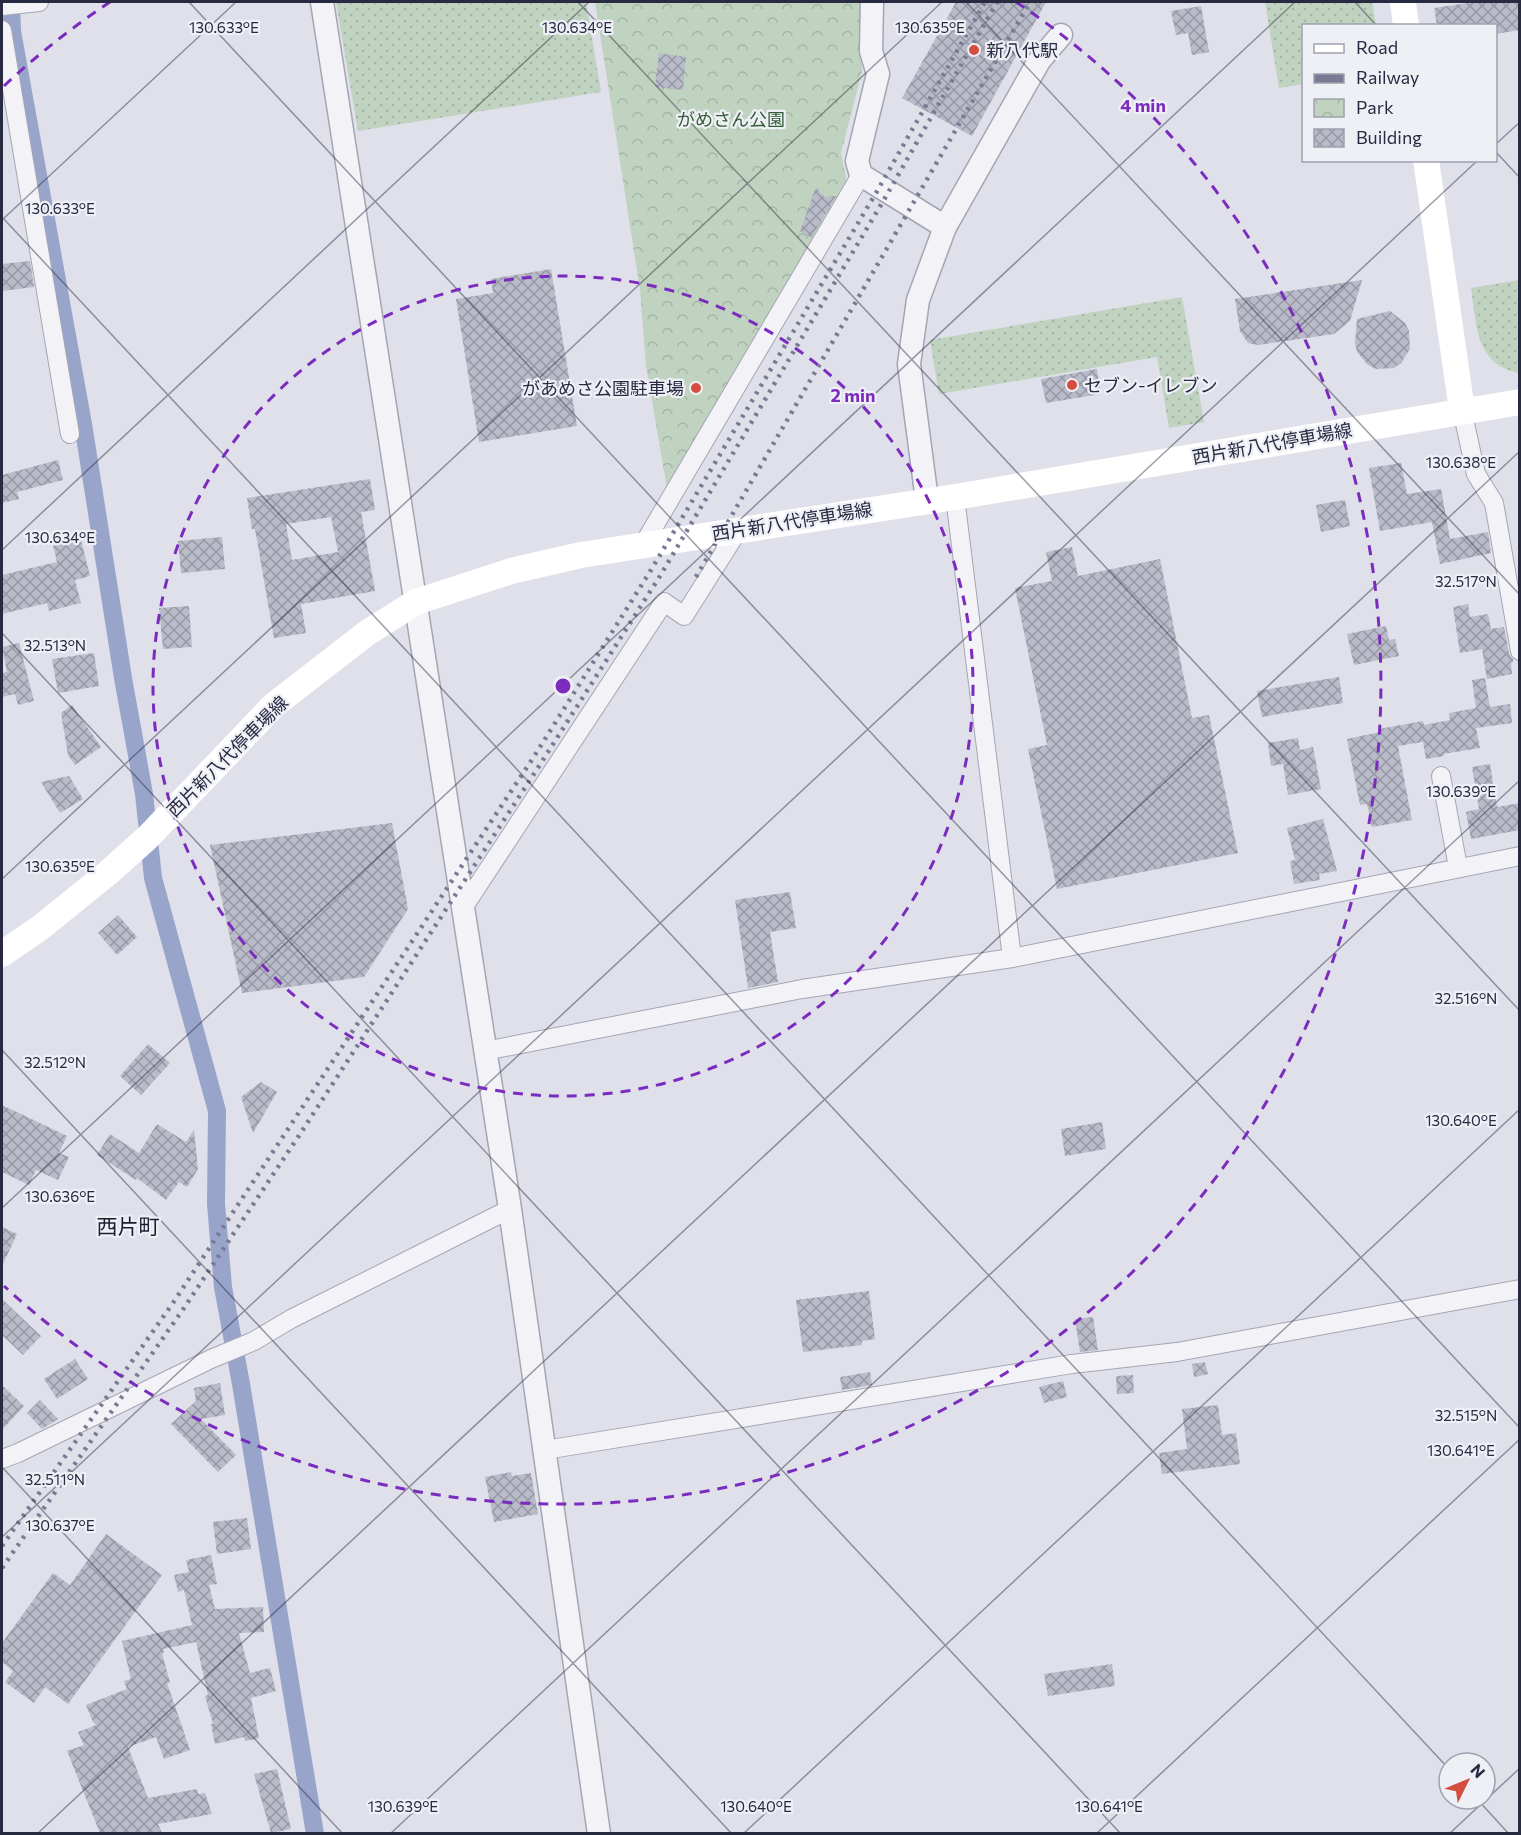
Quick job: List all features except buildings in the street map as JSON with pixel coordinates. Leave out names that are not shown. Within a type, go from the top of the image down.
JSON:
[{"type":"main road","points":[[1403,2],[1406,24]]},
{"type":"main road","points":[[1426,162],[1462,410]]},
{"type":"main road","name":"西片新八代停車場線","points":[[2,954],[40,928],[148,837],[274,705],[367,633],[416,602],[511,571],[581,555],[955,496],[1520,402]]},
{"type":"street","points":[[4,6],[32,2]]},
{"type":"street","points":[[322,2],[510,1209],[599,1833]]},
{"type":"street","points":[[872,2],[871,51],[878,74],[857,161],[861,176],[945,227]]},
{"type":"street","points":[[2,30],[70,434]]},
{"type":"street","points":[[927,500],[909,364],[918,300],[945,227],[1039,61],[1061,35]]},
{"type":"street","points":[[643,544],[861,176]]},
{"type":"street","points":[[1462,410],[1476,474],[1494,503],[1520,651]]},
{"type":"street","points":[[955,496],[1012,958]]},
{"type":"street","points":[[463,908],[664,602],[684,616],[740,530]]},
{"type":"street","points":[[1440,776],[1458,867]]},
{"type":"street","points":[[485,1051],[802,989],[1012,958],[1520,856]]},
{"type":"street","points":[[2,1459],[254,1341],[291,1319],[510,1209]]},
{"type":"street","points":[[545,1450],[1072,1364],[1178,1352],[1520,1288]]},
{"type":"green space","points":[[336,2],[586,2],[601,92],[358,131]]},
{"type":"green space","name":"がめさん公園","points":[[595,2],[860,2],[862,71],[841,153],[848,187],[668,494],[646,366],[640,290]]},
{"type":"green space","points":[[1265,2],[1372,2],[1376,24],[1302,24],[1302,84],[1279,88]]},
{"type":"green space","points":[[1520,280],[1519,373],[1494,361],[1486,352],[1477,329],[1471,288]]},
{"type":"green space","points":[[1182,297],[1204,422],[1169,428],[1157,357],[939,394],[930,340]]},
{"type":"waterway","points":[[11,2],[12,31],[83,424],[123,678],[144,794],[153,878],[217,1111],[216,1204],[223,1287],[315,1834]]},
{"type":"railway","points":[[2,1546],[175,1300],[535,755],[651,570],[876,193],[985,2]]},
{"type":"railway","points":[[2,1568],[184,1308],[302,1131],[660,576],[885,198],[997,2]]},
{"type":"railway","points":[[696,577],[1030,2]]},
{"type":"place","name":"新八代駅","points":[[974,50]]},
{"type":"place","name":"セブン-イレブン","points":[[1072,385]]},
{"type":"place","name":"があめさ公園駐車場","points":[[696,388]]},
{"type":"district","name":"西片町","points":[[128,1225]]}]
